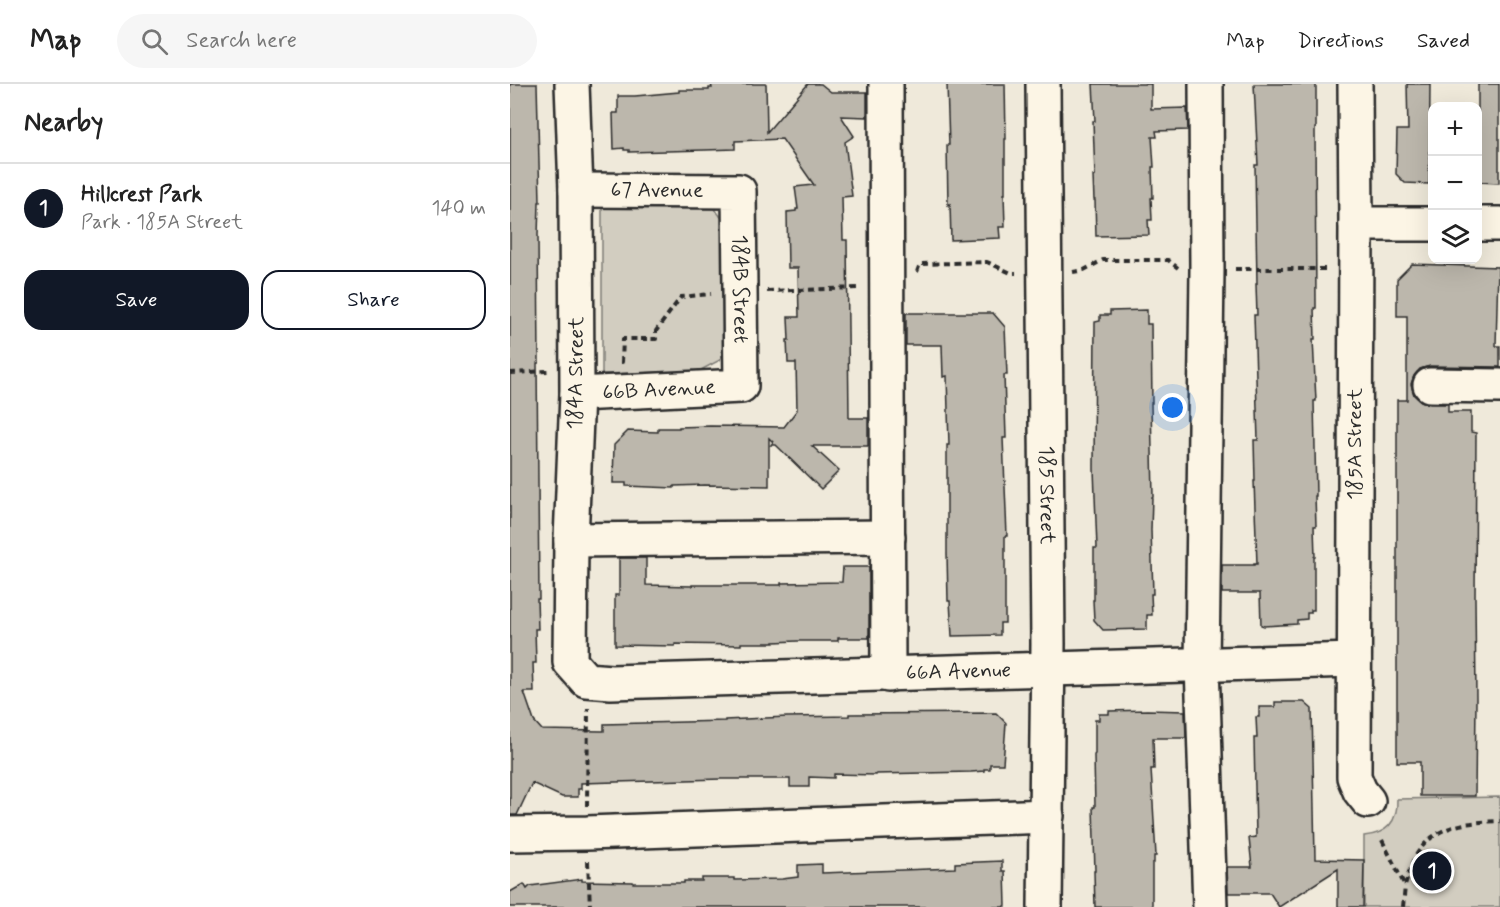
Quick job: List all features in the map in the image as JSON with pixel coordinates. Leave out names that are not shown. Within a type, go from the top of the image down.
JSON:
[{"type":"street","name":"184A Street","points":[[570,662],[571,540],[577,394],[576,190],[572,84]]},
{"type":"street","points":[[886,84],[888,675]]},
{"type":"street","name":"185 Street","points":[[1043,84],[1048,669],[1045,907]]},
{"type":"street","points":[[1206,84],[1207,270],[1202,665],[1210,907]]},
{"type":"street","name":"185A Street","points":[[1355,84],[1354,777],[1360,791],[1368,801]]},
{"type":"street","name":"67 Avenue","points":[[576,190],[739,191]]},
{"type":"street","name":"184B Street","points":[[739,191],[741,386]]},
{"type":"street","points":[[1356,224],[1428,224]]},
{"type":"street","points":[[1482,224],[1500,224]]},
{"type":"street","points":[[1430,385],[1500,386]]},
{"type":"street","name":"66B Avenue","points":[[577,394],[741,386]]},
{"type":"street","points":[[571,540],[888,537]]},
{"type":"street","name":"66A Avenue","points":[[570,662],[586,680],[611,682],[1354,660]]},
{"type":"street","points":[[510,834],[1047,816]]},
{"type":"path","points":[[1067,273],[1084,270],[1103,260],[1168,260],[1179,269]]},
{"type":"path","points":[[916,274],[920,264],[987,262],[1011,273],[1020,273]]},
{"type":"path","points":[[1231,269],[1333,268]]},
{"type":"path","points":[[758,291],[865,288]]},
{"type":"path","points":[[614,363],[622,362],[623,339],[656,339],[656,331],[681,297],[719,294]]},
{"type":"path","points":[[510,373],[553,371]]},
{"type":"path","points":[[587,812],[588,708]]},
{"type":"path","points":[[1403,907],[1405,886],[1413,860],[1427,841],[1446,828],[1478,822],[1500,821]]},
{"type":"path","points":[[1382,840],[1405,886]]},
{"type":"path","points":[[588,851],[590,907]]},
{"type":"shaded area","points":[[702,205],[715,209],[725,223],[727,342],[720,360],[699,371],[602,374],[602,207]]},
{"type":"shaded area","points":[[1500,797],[1500,907],[1364,907],[1364,836],[1379,833],[1389,825],[1395,814],[1397,799]]},
{"type":"building","points":[[510,84],[537,84],[540,202],[539,363],[537,363],[539,599],[537,599],[538,629],[535,629],[536,663],[533,663],[534,692],[524,692],[534,721],[542,730],[604,731],[604,724],[849,716],[849,714],[996,713],[1006,723],[1003,764],[990,764],[990,769],[971,772],[834,774],[834,778],[809,777],[809,787],[790,787],[790,779],[581,783],[578,797],[562,797],[532,783],[517,815],[510,815]]},
{"type":"building","points":[[711,84],[766,84],[767,132],[808,84],[821,84],[831,92],[867,92],[867,117],[841,116],[854,136],[845,142],[852,196],[842,197],[843,240],[847,240],[849,418],[868,418],[868,446],[812,446],[839,471],[821,489],[776,445],[771,445],[773,442],[769,438],[769,486],[705,485],[674,486],[674,488],[626,486],[626,483],[613,483],[614,445],[628,431],[658,432],[658,428],[710,426],[784,427],[797,410],[796,363],[788,363],[787,340],[789,340],[788,317],[799,317],[798,268],[788,268],[787,212],[798,209],[795,187],[814,185],[782,139],[735,141],[735,149],[629,152],[624,148],[614,149],[613,113],[618,113],[618,96],[679,92],[679,90],[709,90],[712,88]]},
{"type":"building","points":[[947,84],[1005,84],[1005,227],[999,227],[1000,238],[951,240],[950,204],[948,205]]},
{"type":"building","points":[[1093,84],[1151,84],[1151,109],[1187,108],[1188,130],[1156,131],[1157,137],[1152,137],[1154,167],[1152,167],[1152,220],[1148,220],[1149,235],[1096,236],[1093,176],[1095,176],[1093,121],[1095,121]]},
{"type":"building","points":[[1254,84],[1316,84],[1316,308],[1314,308],[1315,339],[1313,339],[1316,401],[1314,401],[1316,526],[1314,526],[1314,610],[1307,613],[1307,619],[1297,620],[1297,624],[1264,626],[1261,625],[1260,593],[1222,593],[1222,565],[1257,564],[1254,440],[1258,440],[1254,315],[1257,315],[1255,165],[1258,165]]},
{"type":"building","points":[[1407,84],[1430,84],[1428,184],[1405,183],[1396,174],[1397,130],[1408,130]]},
{"type":"building","points":[[1478,84],[1499,84],[1499,183],[1482,182],[1482,102],[1478,102]]},
{"type":"building","points":[[1412,264],[1498,267],[1496,346],[1500,346],[1500,367],[1430,366],[1420,369],[1411,384],[1414,395],[1421,401],[1430,404],[1448,404],[1448,412],[1471,412],[1471,432],[1476,433],[1475,796],[1420,796],[1420,762],[1397,762],[1397,400],[1407,400],[1407,316],[1397,316],[1397,279]]},
{"type":"building","points":[[1147,310],[1147,324],[1151,324],[1152,615],[1147,615],[1147,629],[1103,630],[1094,620],[1093,600],[1094,548],[1097,548],[1094,469],[1095,322],[1100,321],[1100,315],[1110,315],[1110,311]]},
{"type":"building","points":[[906,313],[993,313],[1005,327],[1006,438],[1003,438],[1007,536],[1005,536],[1005,623],[1000,623],[1000,635],[952,636],[950,601],[948,601],[947,553],[947,445],[949,445],[947,376],[943,377],[942,345],[906,345]]},
{"type":"building","points":[[619,558],[646,558],[646,585],[781,585],[781,583],[842,582],[843,567],[869,567],[869,638],[741,643],[741,645],[615,645],[615,595],[619,595]]},
{"type":"building","points":[[1275,702],[1304,702],[1312,709],[1315,859],[1364,860],[1363,907],[1338,907],[1338,869],[1279,907],[1270,893],[1228,893],[1227,867],[1252,867],[1249,838],[1256,837],[1254,738],[1257,738],[1256,717],[1259,717],[1259,707],[1275,707]]},
{"type":"building","points":[[1109,711],[1185,711],[1186,738],[1153,738],[1154,769],[1151,769],[1156,856],[1152,863],[1152,907],[1095,907],[1093,807],[1095,807],[1095,720],[1099,720],[1099,714],[1109,714]]},
{"type":"building","points":[[1002,861],[1002,871],[1005,871],[1006,906],[1004,907],[510,907],[510,892],[524,884],[527,889],[530,886],[582,879],[582,881],[633,883],[684,883],[684,881],[702,881],[702,878],[782,879],[798,877],[798,865],[822,864],[822,873],[955,868],[955,863]]},
{"type":"place","name":"Hillcrest Park","points":[[1432,871]]}]
